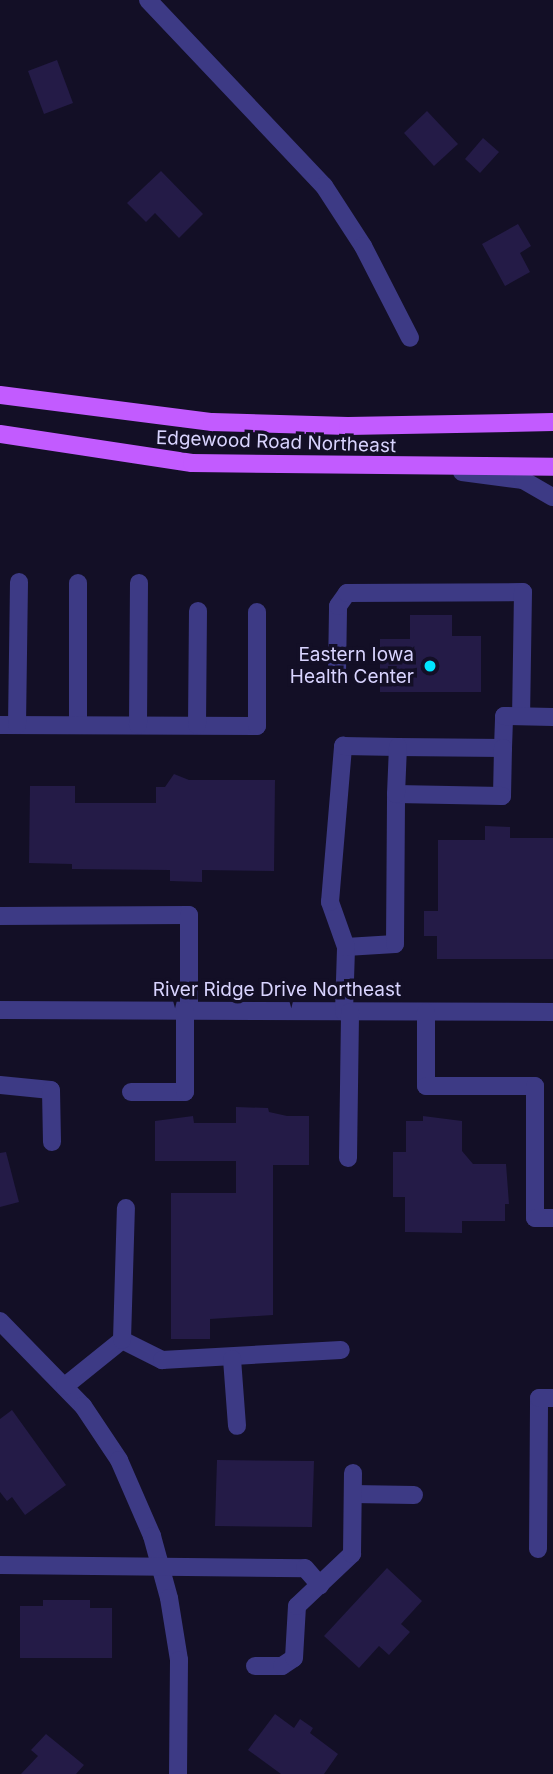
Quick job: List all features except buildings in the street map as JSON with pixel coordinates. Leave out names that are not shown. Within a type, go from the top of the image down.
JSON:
[{"type":"main road","name":"Edgewood Road Northeast","points":[[0,395],[74,408],[212,422],[348,426],[553,422]]},
{"type":"main road","name":"Edgewood Road Northeast","points":[[0,434],[192,463],[435,468],[553,467]]},
{"type":"street","points":[[148,0],[324,186],[363,246],[410,338]]},
{"type":"street","points":[[435,468],[523,480],[553,497]]},
{"type":"street","points":[[19,582],[9,725],[257,726],[257,612]]},
{"type":"street","points":[[78,583],[78,725]]},
{"type":"street","points":[[138,725],[139,583]]},
{"type":"street","points":[[337,673],[338,606],[347,593],[523,592],[521,716]]},
{"type":"street","points":[[197,726],[198,611]]},
{"type":"street","points":[[396,794],[502,796],[504,716],[553,717]]},
{"type":"street","points":[[348,1158],[346,947],[330,902],[343,746],[503,748]]},
{"type":"street","points":[[346,947],[395,944],[397,747]]},
{"type":"street","points":[[0,916],[189,915],[185,1092],[131,1092]]},
{"type":"street","name":"River Ridge Drive Northeast","points":[[0,1010],[553,1012]]},
{"type":"street","points":[[426,1012],[426,1086],[535,1086],[535,1218],[553,1218]]},
{"type":"street","points":[[0,1085],[51,1090],[52,1142]]},
{"type":"street","points":[[65,1385],[122,1340],[126,1208]]},
{"type":"street","points":[[0,1321],[65,1385],[119,1460],[160,1565],[179,1661],[178,1774]]},
{"type":"street","points":[[122,1340],[162,1360],[261,1358],[271,1352],[341,1350]]},
{"type":"street","points":[[232,1359],[237,1426]]},
{"type":"street","points":[[538,1549],[539,1398],[553,1398]]},
{"type":"street","points":[[255,1666],[282,1666],[294,1658],[297,1606],[352,1554],[353,1473]]},
{"type":"street","points":[[353,1494],[414,1495]]},
{"type":"street","points":[[0,1565],[305,1568],[320,1585]]},
{"type":"place","name":"Eastern Iowa Health Center","points":[[430,666]]}]
